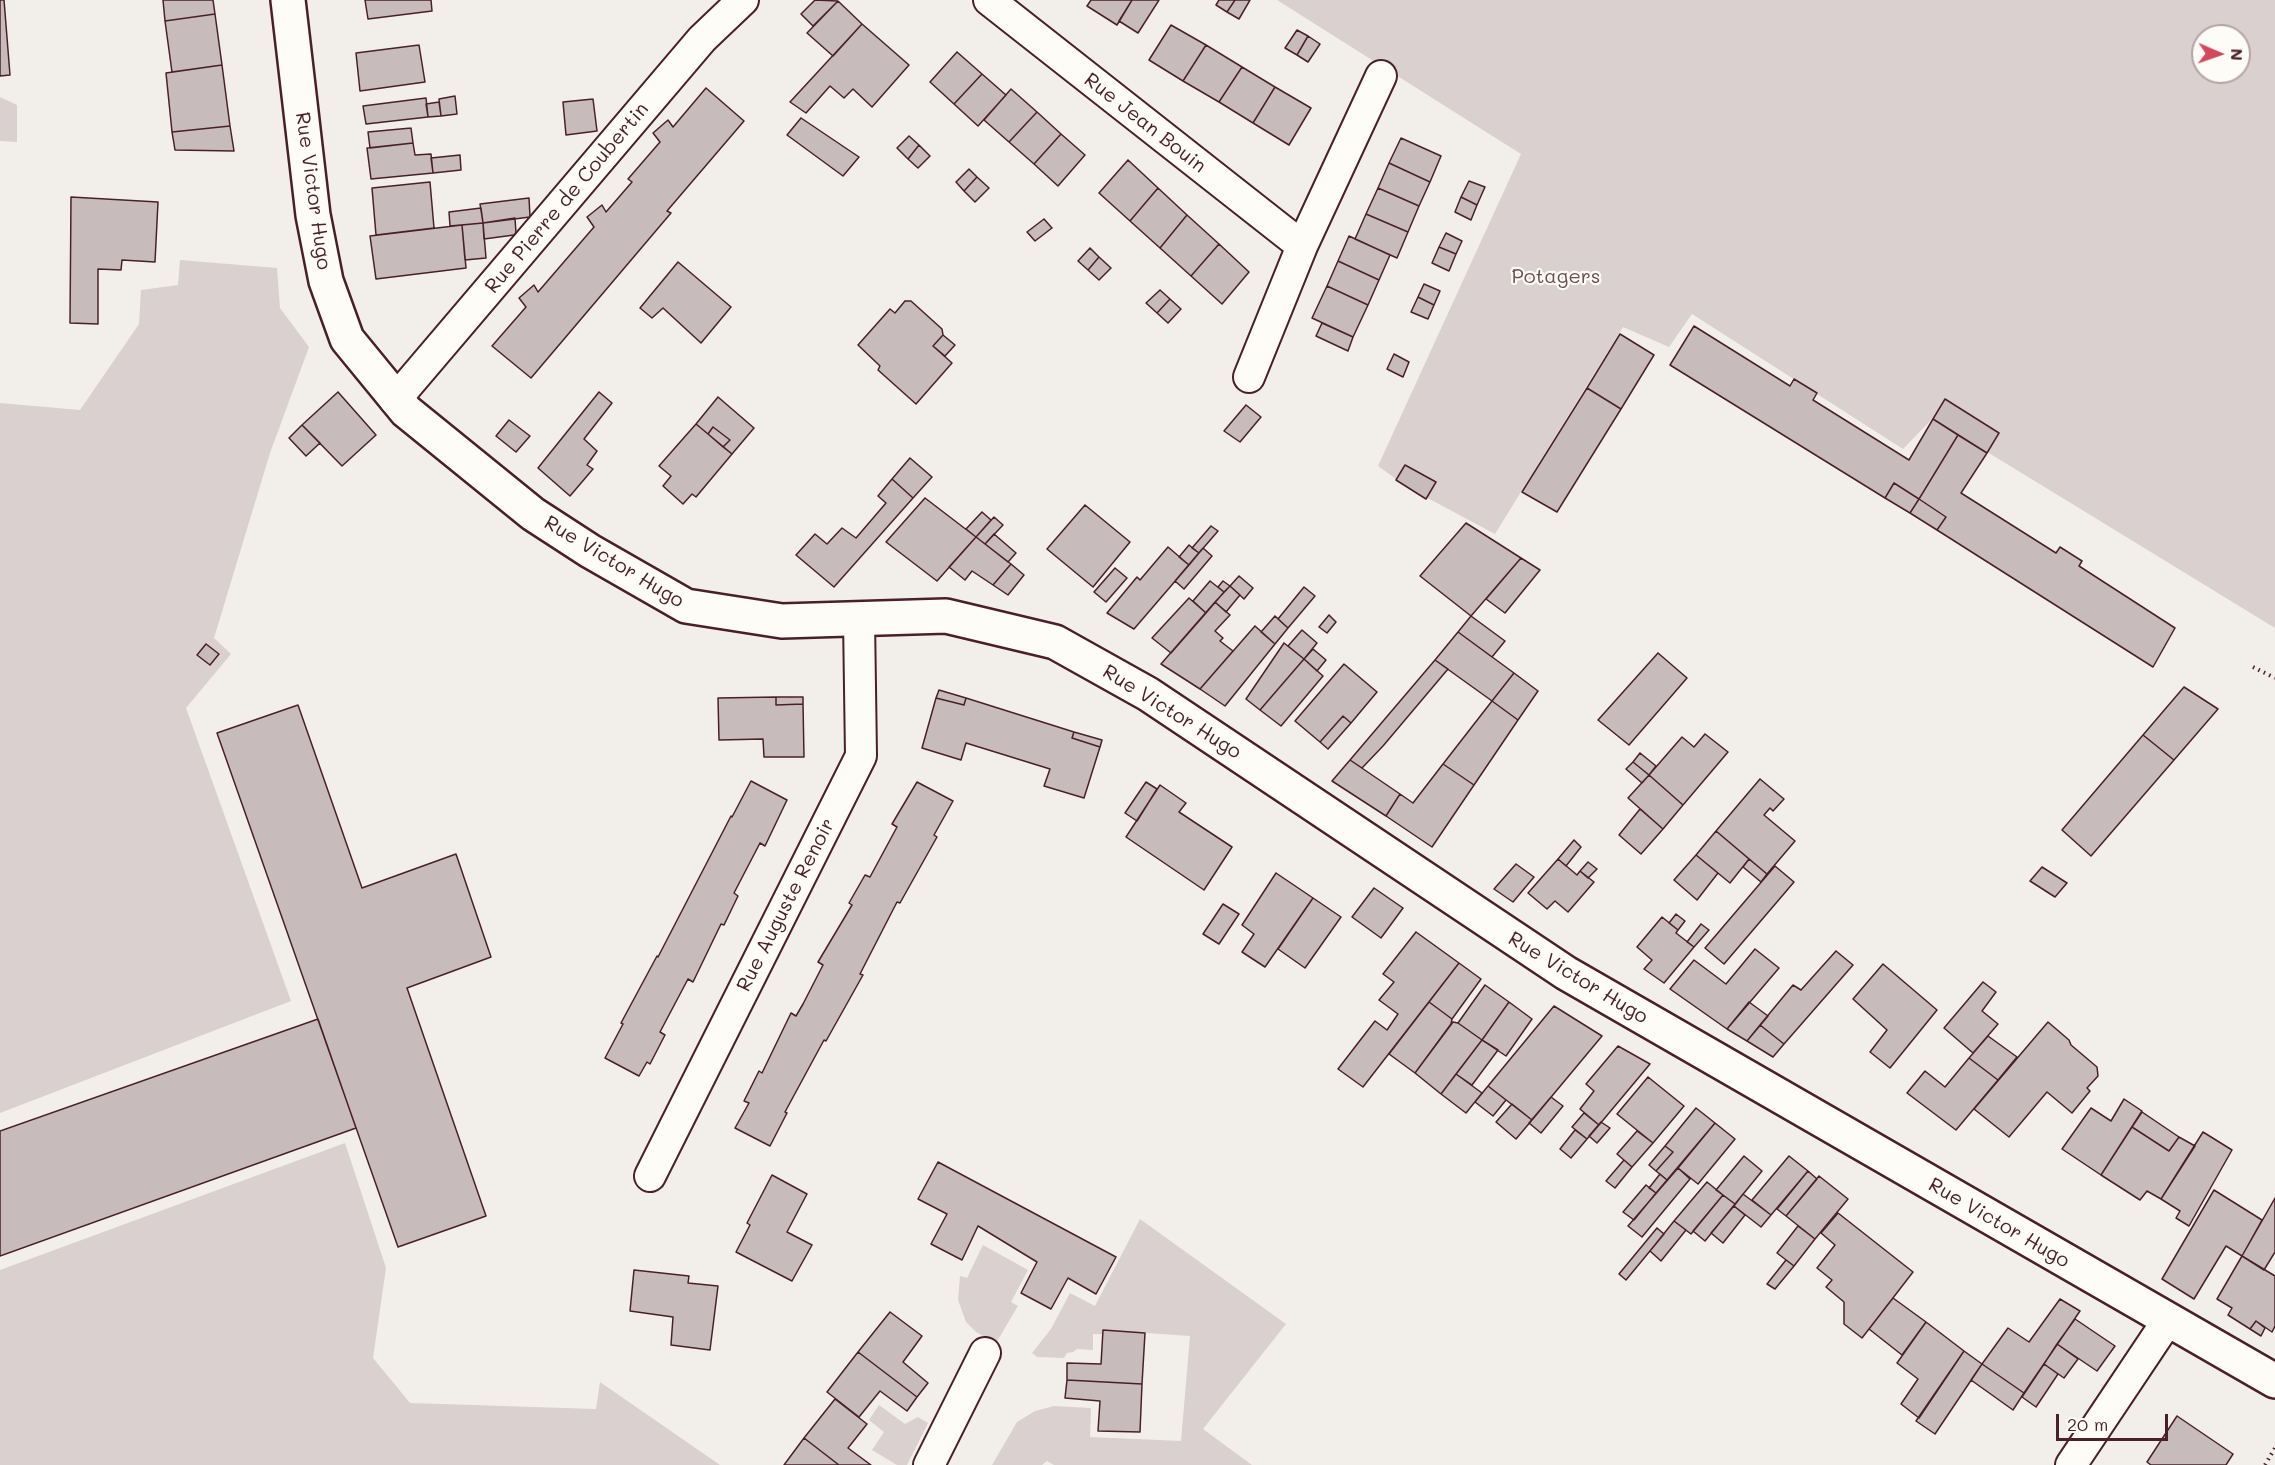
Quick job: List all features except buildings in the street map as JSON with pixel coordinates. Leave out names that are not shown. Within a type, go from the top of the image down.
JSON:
[{"type":"street","name":"Rue Victor Hugo","points":[[288,0],[313,215],[326,280],[347,339],[406,411],[533,514],[590,551],[686,606],[782,621],[946,616],[1055,642],[1149,694],[1566,973],[2275,1381]]},
{"type":"street","name":"Rue Pierre de Coubertin","points":[[395,400],[702,39],[743,0]]},
{"type":"street","name":"Rue Jean Bouin","points":[[988,0],[1302,246]]},
{"type":"street","points":[[1249,377],[1302,246],[1381,76]]},
{"type":"street","name":"Rue Auguste Renoir","points":[[650,1176],[861,756],[859,619]]},
{"type":"street","points":[[2071,1465],[2168,1320]]},
{"type":"street","points":[[929,1465],[985,1353]]},
{"type":"path","points":[[2253,667],[2275,678]]},
{"type":"path","points":[[2265,1465],[2275,1448]]},
{"type":"green space","name":"Potagers","points":[[1277,0],[2275,0],[2275,628],[1984,450],[1936,415],[1903,449],[1692,314],[1669,347],[1623,327],[1495,534],[1407,487],[1378,466],[1521,154]]},
{"type":"green space","points":[[0,97],[17,105],[17,142],[0,141]]},
{"type":"green space","points":[[180,260],[277,268],[280,308],[309,347],[270,453],[214,638],[231,654],[186,708],[291,1001],[0,1113],[0,403],[80,410],[139,324],[141,290],[178,285]]},
{"type":"green space","points":[[345,1143],[386,1268],[373,1358],[410,1403],[596,1409],[600,1382],[720,1465],[0,1465],[0,1270]]},
{"type":"green space","points":[[1140,1219],[1286,1324],[1203,1429],[1252,1465],[1054,1465],[1047,1461],[1042,1465],[992,1465],[1017,1422],[1035,1411],[1054,1406],[1091,1408],[1090,1437],[1181,1441],[1190,1336],[1103,1330],[1102,1334],[1093,1334],[1093,1350],[1077,1349],[1067,1353],[1064,1358],[1037,1357],[1032,1353],[1051,1329],[1070,1293],[1095,1306]]},
{"type":"green space","points":[[983,1245],[1028,1270],[1011,1302],[1018,1306],[996,1343],[976,1332],[966,1322],[958,1300],[960,1276],[967,1278]]},
{"type":"green space","points":[[879,1405],[905,1424],[918,1417],[928,1423],[907,1465],[897,1465],[872,1450],[884,1432],[869,1420]]}]
